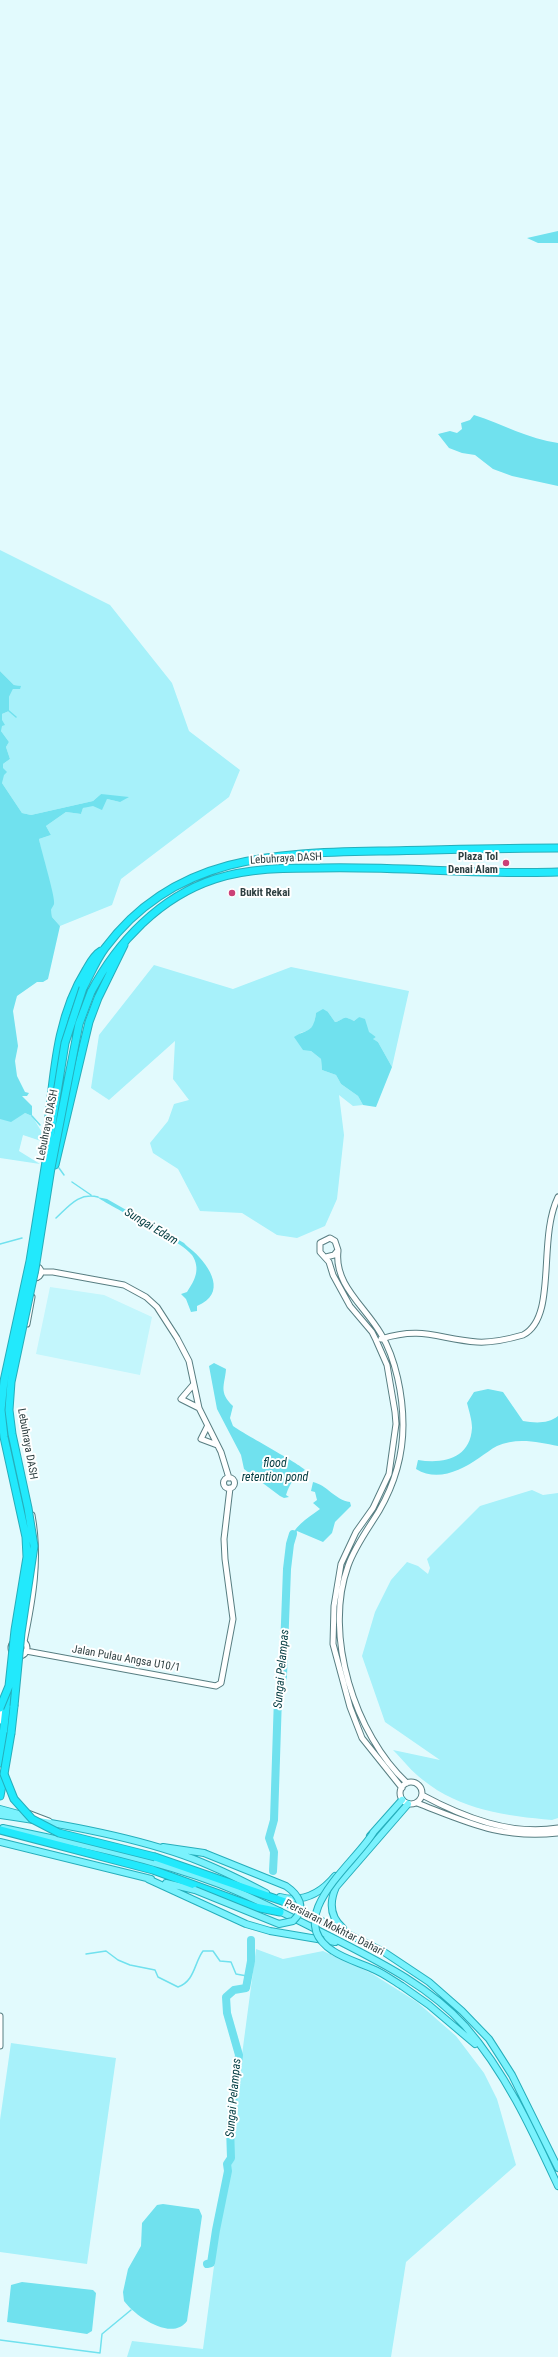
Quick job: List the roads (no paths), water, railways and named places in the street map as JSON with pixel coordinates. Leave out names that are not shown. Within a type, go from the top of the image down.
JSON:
[{"type":"highway","name":"Lebuhraya DASH","points":[[0,1763],[17,1614],[27,1557],[26,1537],[4,1437],[1,1410],[4,1381],[30,1261],[65,1043],[83,988],[104,950],[131,920],[154,901],[200,874],[225,865],[249,860],[312,853],[558,848]]},
{"type":"highway","name":"Lebuhraya DASH","points":[[0,1796],[34,1546],[30,1515],[12,1434],[9,1410],[11,1382],[35,1269],[51,1168],[79,1024],[91,992],[110,957],[153,914],[186,891],[215,879],[257,870],[390,867],[506,874],[558,872]]},
{"type":"highway","points":[[53,1172],[89,1022],[98,998],[127,940]]},
{"type":"highway","points":[[46,1140],[59,1037],[66,1010],[82,975],[95,956],[104,950]]},
{"type":"highway","points":[[0,1708],[9,1686]]},
{"type":"highway","points":[[4,1774],[19,1807],[40,1824],[60,1833],[155,1857],[285,1902]]},
{"type":"highway","points":[[0,1828],[153,1870],[255,1907],[280,1912]]},
{"type":"main road","points":[[269,1894],[289,1899],[303,1898],[316,1894],[333,1879],[364,1842],[405,1802]]},
{"type":"main road","points":[[352,1935],[335,1921],[332,1904],[336,1887],[405,1802]]},
{"type":"main road","points":[[0,1809],[59,1824]]},
{"type":"main road","name":"Persiaran Mokhtar Dahari","points":[[0,1815],[59,1824],[152,1847],[200,1861],[384,1952],[429,1982],[462,2011],[489,2039],[512,2075],[558,2168]]},
{"type":"main road","name":"Persiaran Mokhtar Dahari","points":[[0,1828],[169,1868],[231,1889],[349,1946],[410,1979],[446,2007],[464,2025],[491,2058],[523,2113],[558,2186]]},
{"type":"main road","points":[[373,1833],[366,1844],[322,1896],[317,1906],[314,1919],[316,1930],[322,1941],[333,1951],[375,1970],[402,1986],[462,2032],[491,2058]]},
{"type":"main road","points":[[0,1842],[195,1890],[279,1924],[293,1921],[301,1911],[301,1903],[296,1893],[286,1886],[204,1853],[182,1848],[152,1847]]},
{"type":"main road","points":[[148,1879],[246,1924],[270,1931],[330,1941],[349,1946]]},
{"type":"street","points":[[0,1721],[14,1653],[12,1647],[17,1640],[29,1574],[27,1536],[6,1440],[2,1411],[13,1344],[30,1276],[29,1270],[31,1268],[46,1140]]},
{"type":"street","points":[[41,1272],[37,1267],[53,1172]]},
{"type":"street","points":[[554,1252],[551,1221],[558,1197]]},
{"type":"street","points":[[402,1788],[362,1738],[350,1707],[333,1644],[334,1606],[340,1564],[356,1532],[373,1508],[389,1474],[394,1448],[395,1412],[387,1365],[376,1340],[372,1332],[350,1306],[326,1257],[319,1249],[320,1243],[324,1239],[330,1238],[335,1241],[338,1250],[337,1267],[344,1282],[383,1338],[392,1359],[398,1384],[403,1424],[400,1458],[395,1476],[380,1510],[361,1538],[348,1566],[341,1603],[341,1646],[364,1726],[393,1769],[407,1783],[418,1785],[422,1795],[452,1810],[501,1826],[533,1830],[558,1828]]},
{"type":"street","points":[[326,1257],[334,1255],[338,1250]]},
{"type":"street","points":[[31,1268],[37,1267]]},
{"type":"street","points":[[41,1272],[36,1278],[15,1374],[12,1400],[15,1436],[36,1534],[35,1578],[24,1642],[26,1650],[21,1655],[5,1753],[8,1790],[22,1811],[59,1824]]},
{"type":"street","points":[[41,1272],[53,1272],[110,1281],[124,1285],[146,1297],[160,1312],[178,1338],[189,1361],[198,1408],[217,1445]]},
{"type":"street","points":[[30,1276],[36,1278]]},
{"type":"street","points":[[376,1340],[416,1332],[479,1342],[511,1338],[541,1327]]},
{"type":"street","points":[[193,1385],[182,1398],[198,1408]]},
{"type":"street","points":[[207,1427],[201,1440],[217,1445]]},
{"type":"street","name":"Jalan Pulau Angsa U10/1","points":[[26,1650],[216,1686],[221,1683],[234,1619],[224,1540],[230,1488],[234,1482],[228,1478],[228,1470],[217,1445]]},
{"type":"street","points":[[17,1640],[24,1642]]},
{"type":"street","points":[[14,1653],[21,1655]]},
{"type":"street","points":[[407,1783],[402,1788],[400,1795],[405,1802],[417,1803],[495,1832],[534,1836],[558,1833]]},
{"type":"street","points":[[417,1803],[422,1795]]},
{"type":"street","points":[[0,1846],[10,1844]]},
{"type":"street","points":[[0,2017],[0,2046]]},
{"type":"water","points":[[558,231],[558,243],[538,243],[527,238]]},
{"type":"water","points":[[474,415],[526,435],[558,443],[558,486],[512,476],[493,469],[475,455],[462,453],[449,448],[438,434],[450,431],[457,433],[462,429],[461,423],[470,420]]},
{"type":"water","points":[[0,671],[14,685],[21,686],[20,689],[13,689],[9,697],[9,711],[2,714],[2,720],[5,725],[2,726],[1,731],[9,742],[6,747],[10,759],[3,764],[3,768],[7,772],[4,775],[2,783],[22,813],[31,815],[93,801],[101,794],[129,797],[120,802],[107,799],[102,810],[93,806],[83,808],[81,814],[66,812],[46,826],[51,835],[39,839],[54,900],[54,905],[51,910],[52,917],[60,926],[48,979],[43,982],[37,982],[17,996],[13,1011],[18,1046],[15,1061],[17,1076],[25,1092],[29,1093],[27,1096],[22,1096],[32,1106],[32,1116],[25,1113],[11,1122],[0,1119]]},
{"type":"water","points":[[323,1009],[328,1012],[335,1022],[344,1018],[354,1021],[359,1017],[365,1019],[369,1032],[376,1037],[373,1039],[378,1042],[392,1067],[376,1107],[363,1105],[358,1096],[341,1084],[336,1075],[322,1070],[321,1059],[311,1051],[303,1050],[294,1037],[309,1030],[315,1020],[316,1013]]},
{"type":"water","points":[[97,1197],[107,1199],[184,1243],[200,1257],[210,1272],[214,1288],[212,1295],[206,1301],[197,1306],[197,1311],[191,1312],[186,1299],[181,1294],[187,1292],[196,1274],[195,1260],[192,1255],[186,1249],[163,1234]]},
{"type":"water","name":"flood retention pond","points":[[214,1363],[226,1369],[224,1392],[225,1397],[233,1406],[230,1418],[233,1426],[305,1470],[295,1478],[291,1484],[286,1495],[289,1497],[284,1498],[280,1496],[244,1469],[241,1455],[217,1409],[209,1366]]},
{"type":"water","points":[[488,1389],[503,1392],[523,1421],[546,1422],[558,1416],[558,1446],[528,1441],[504,1443],[456,1471],[440,1475],[432,1475],[416,1469],[418,1460],[446,1460],[461,1453],[466,1447],[470,1438],[472,1428],[467,1403],[474,1392]]},
{"type":"water","name":"flood retention pond","points":[[313,1482],[323,1486],[345,1501],[350,1502],[351,1506],[335,1522],[332,1533],[323,1542],[297,1531],[291,1543],[288,1543],[297,1527],[320,1509],[313,1503],[317,1500],[315,1492],[311,1491]]},
{"type":"water","points":[[163,2204],[199,2209],[202,2216],[187,2321],[180,2327],[172,2329],[163,2328],[154,2324],[136,2313],[124,2301],[123,2292],[128,2269],[141,2246],[142,2223],[157,2205]]},
{"type":"water","points":[[22,2282],[93,2290],[96,2293],[92,2331],[87,2334],[7,2322],[11,2285]]},
{"type":"waterway","points":[[9,711],[16,717]]},
{"type":"waterway","points":[[32,1116],[40,1125]]},
{"type":"waterway","points":[[59,1168],[64,1175]]},
{"type":"waterway","points":[[72,1182],[91,1195]]},
{"type":"waterway","name":"Sungai Edam","points":[[56,1218],[80,1198],[85,1196],[98,1197]]},
{"type":"waterway","name":"Sungai Edam","points":[[0,1244],[22,1238]]},
{"type":"waterway","name":"Sungai Pelampas","points":[[273,1871],[274,1852],[269,1838],[274,1820],[278,1697],[283,1676],[287,1569],[290,1544],[293,1534]]},
{"type":"waterway","name":"Sungai Pelampas","points":[[207,2264],[211,2263],[228,2171],[227,2164],[231,2158],[230,2127],[239,2055],[227,2013],[226,1997],[234,1990],[246,1988],[251,1961],[251,1940]]},
{"type":"waterway","points":[[86,1954],[106,1951],[118,1960],[130,1965],[155,1970],[158,1977],[178,1987],[188,1981],[203,1951],[213,1951],[220,1961],[231,1962],[236,1974],[247,1976]]},
{"type":"waterway","name":"Sungai Pelampas","points":[[0,2340],[100,2353],[102,2334],[131,2310]]},
{"type":"place","name":"Plaza Tol Denai Alam","points":[[506,863]]},
{"type":"place","name":"Bukit Rekai","points":[[232,893]]}]
